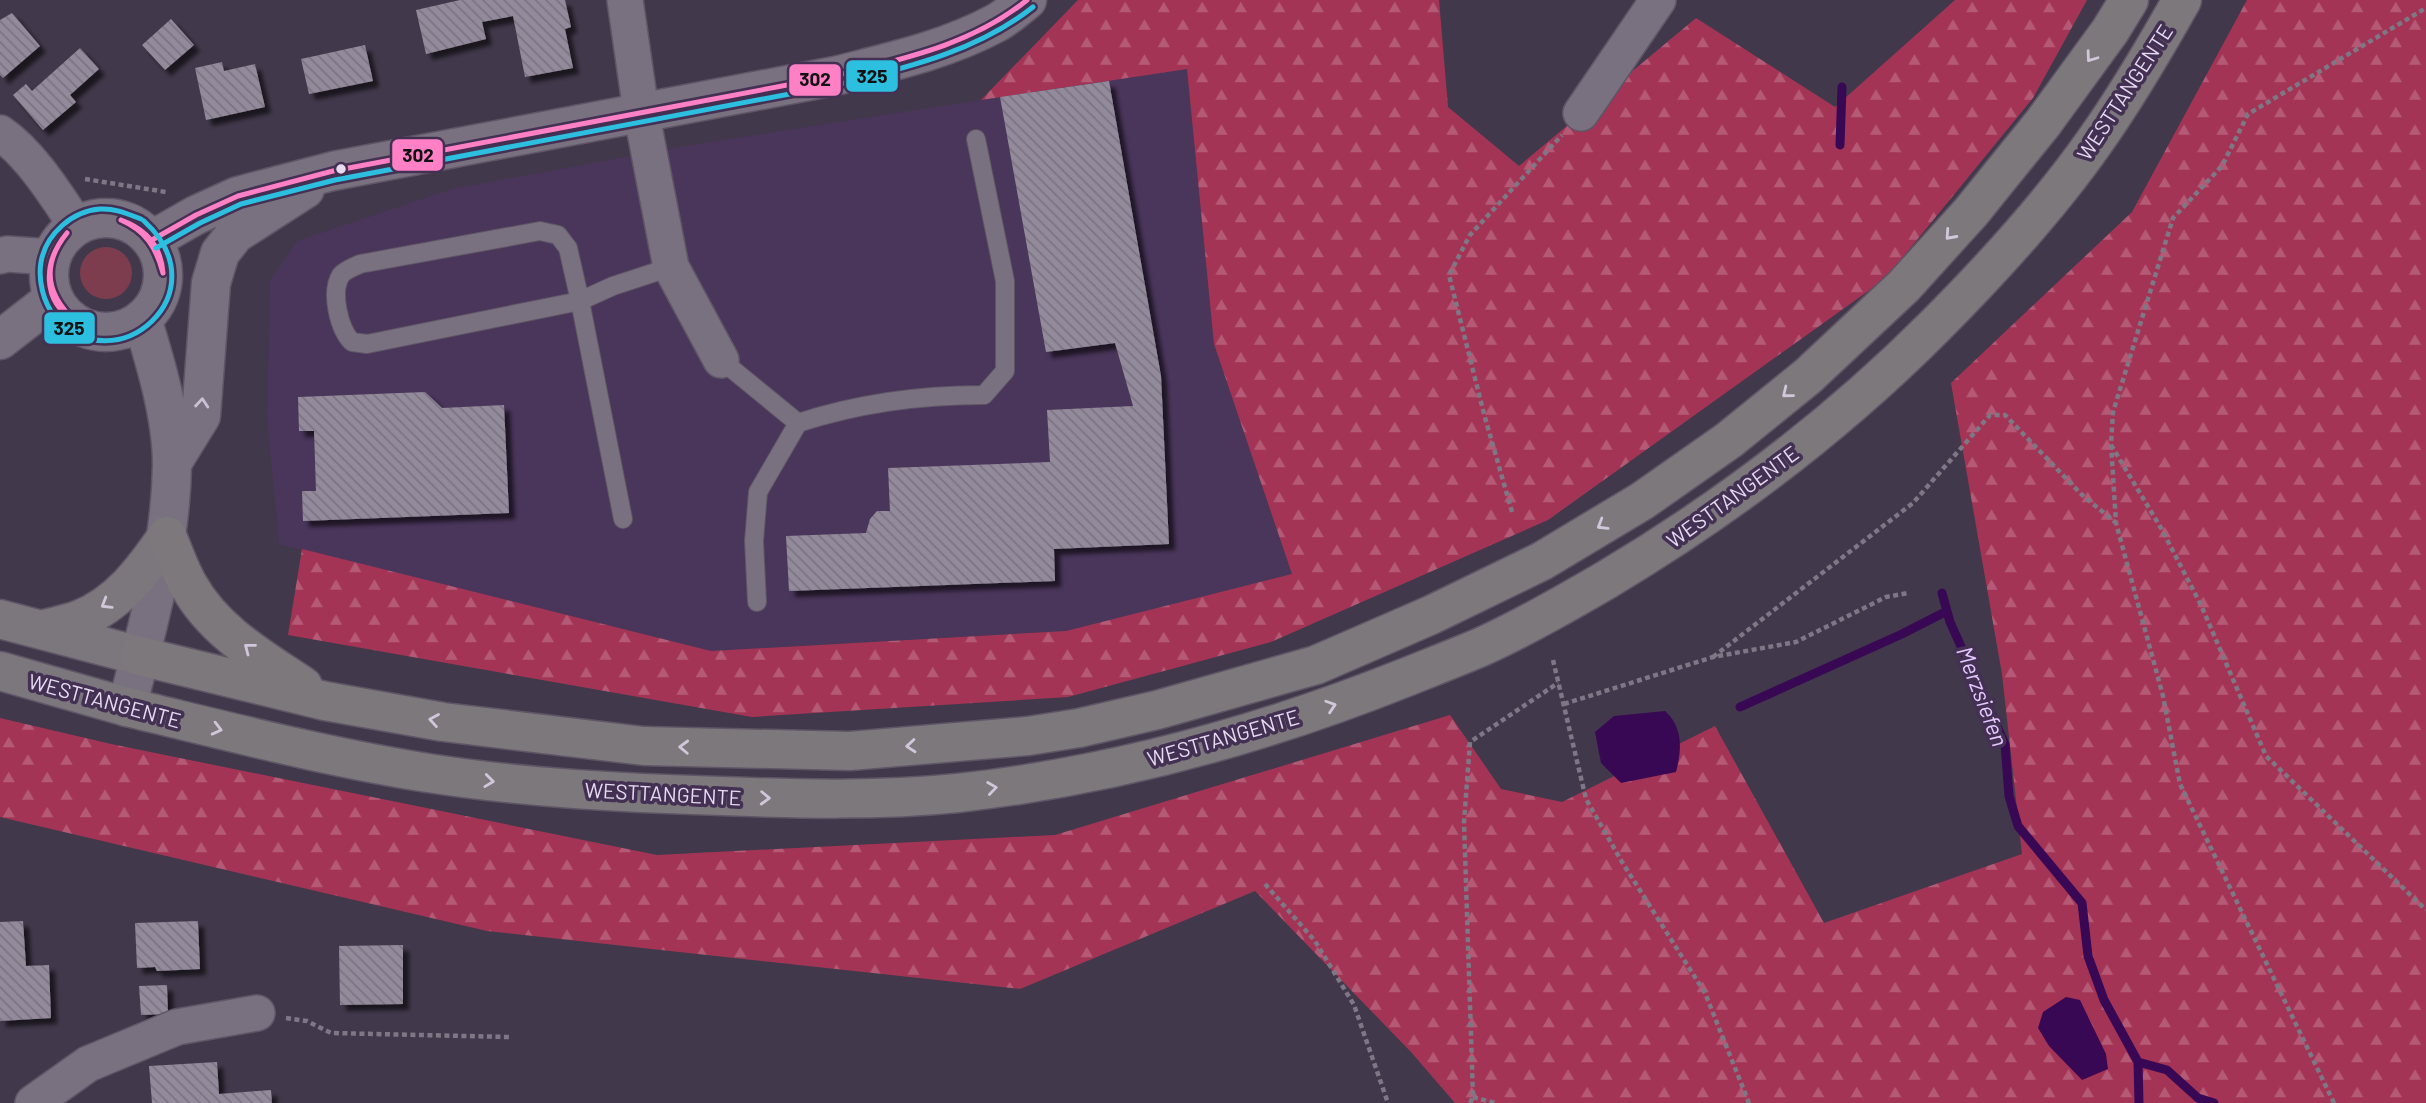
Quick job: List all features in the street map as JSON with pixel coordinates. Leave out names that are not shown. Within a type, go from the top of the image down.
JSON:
[{"type":"highway","name":"WESTTANGENTE","points":[[140,656],[325,701],[443,722],[644,746],[850,751],[1028,736],[1079,728],[1157,710],[1316,665],[1431,615],[1542,561],[1642,501],[1729,440],[1798,384],[1904,286],[1971,212],[2043,123],[2110,31],[2129,0]]},
{"type":"highway","name":"WESTTANGENTE","points":[[127,707],[273,743],[421,772],[494,782],[615,792],[808,800],[956,793],[1077,775],[1216,744],[1343,702],[1481,647],[1589,590],[1728,502],[1818,433],[1894,367],[1965,296],[2032,221],[2094,142],[2159,42],[2182,0]]},
{"type":"highway","points":[[167,536],[189,586],[217,624],[325,701]]},
{"type":"main road","points":[[152,240],[196,215],[238,197],[334,171],[835,76],[914,56],[954,43],[998,22],[1027,0]]},
{"type":"main road","points":[[172,463],[201,416],[211,283],[220,253],[235,234],[334,171]]},
{"type":"main road","points":[[101,218],[120,219],[138,227],[152,240],[162,260],[163,281],[156,302],[142,319],[124,329],[103,332],[83,327],[65,316],[54,298],[49,278],[51,257],[63,237],[76,225],[101,218]]},
{"type":"main road","points":[[0,340],[54,298]]},
{"type":"main road","points":[[127,707],[167,536],[172,463],[164,397],[142,319]]},
{"type":"main road","points":[[41,630],[80,619],[115,599],[144,571],[167,536]]},
{"type":"main road","name":"WESTTANGENTE","points":[[0,619],[140,656]]},
{"type":"main road","name":"WESTTANGENTE","points":[[0,671],[127,707]]},
{"type":"street","points":[[625,0],[641,111],[671,267],[722,360]]},
{"type":"street","points":[[1581,113],[1658,0]]},
{"type":"street","points":[[0,133],[11,140],[54,191],[76,225]]},
{"type":"street","points":[[0,256],[7,254],[51,257]]},
{"type":"street","points":[[33,1103],[88,1064],[177,1027],[257,1013]]},
{"type":"lane","points":[[757,602],[754,541],[758,492],[798,423],[832,412],[891,400],[984,395],[1005,371],[1005,281],[976,139]]},
{"type":"lane","points":[[623,519],[580,301],[568,248],[558,235],[540,231],[360,264],[343,273],[335,288],[343,332],[352,342],[367,344],[580,301],[613,286],[671,267]]},
{"type":"lane","points":[[722,360],[798,423]]},
{"type":"path","points":[[2334,1103],[2180,784],[2164,696],[2116,523],[2111,444],[2113,412],[2173,218],[2222,166],[2248,114],[2426,8]]},
{"type":"path","points":[[1512,512],[1483,414],[1449,275],[1471,235],[1581,113]]},
{"type":"path","points":[[54,191],[75,178],[170,192]]},
{"type":"path","points":[[1713,657],[1913,503],[1990,415],[2005,415],[2081,494],[2116,523]]},
{"type":"path","points":[[2111,444],[2161,528],[2201,605],[2266,756],[2426,909]]},
{"type":"path","points":[[1563,704],[1713,657],[1796,642],[1886,597],[1908,593]]},
{"type":"path","points":[[1553,660],[1586,799],[1622,862],[1705,993],[1749,1103]]},
{"type":"path","points":[[1470,1103],[1473,1097],[1464,822],[1470,742],[1558,683]]},
{"type":"path","points":[[1265,884],[1315,941],[1354,1005],[1388,1103]]},
{"type":"path","points":[[257,1013],[307,1021],[331,1033],[509,1037]]},
{"type":"path","points":[[1473,1097],[1495,1103]]},
{"type":"shaded area","points":[[1187,68],[1214,344],[1292,574],[1066,631],[711,651],[279,544],[267,417],[270,281],[297,241],[452,189],[692,145]]},
{"type":"shaded area","points":[[106,247],[116,249],[124,255],[130,263],[130,283],[124,291],[116,297],[106,299],[96,297],[88,291],[82,283],[80,273],[82,263],[88,255],[96,249]]},
{"type":"shaded area","points":[[1665,711],[1675,724],[1680,739],[1676,772],[1621,783],[1601,763],[1595,732],[1614,716]]},
{"type":"shaded area","points":[[2066,997],[2080,1000],[2106,1054],[2108,1069],[2082,1080],[2049,1046],[2038,1028],[2043,1012]]},
{"type":"green space","points":[[1078,0],[1439,0],[1448,107],[1519,166],[1696,18],[1835,107],[1955,0],[2087,0],[2033,98],[1885,279],[1548,520],[1271,642],[1068,697],[752,717],[288,635],[302,549],[711,651],[1066,631],[1292,574],[1214,344],[1187,69],[981,100]]},
{"type":"green space","points":[[2247,0],[2426,0],[2426,1103],[1455,1103],[1411,1052],[1255,891],[1020,989],[487,931],[0,817],[0,718],[111,744],[657,855],[1055,835],[1450,715],[1501,789],[1562,802],[1715,726],[1824,923],[2022,854],[2002,674],[1951,383],[2132,212]]},
{"type":"building","points":[[460,0],[565,0],[571,27],[565,29],[573,68],[525,77],[513,16],[482,22],[486,39],[426,54],[416,10]]},
{"type":"building","points":[[12,13],[40,46],[3,78],[0,75],[0,20]]},
{"type":"building","points":[[171,19],[194,45],[165,70],[142,45]]},
{"type":"building","points":[[365,45],[373,81],[309,94],[301,59]]},
{"type":"building","points":[[80,48],[99,69],[70,95],[76,102],[43,130],[13,95],[26,84],[32,91]]},
{"type":"building","points":[[222,62],[224,71],[255,64],[265,107],[206,120],[195,68]]},
{"type":"building","points":[[1109,81],[1161,376],[1169,544],[1054,549],[1055,581],[789,591],[786,536],[866,533],[870,519],[877,511],[890,511],[888,468],[1050,462],[1047,410],[1133,406],[1115,343],[1046,352],[1000,97]]},
{"type":"building","points":[[425,392],[442,408],[504,405],[509,513],[303,521],[302,491],[316,491],[314,431],[299,431],[298,397]]},
{"type":"building","points":[[23,921],[26,966],[49,965],[51,1018],[0,1021],[0,922]]},
{"type":"building","points":[[198,921],[200,969],[157,971],[155,967],[137,968],[135,923]]},
{"type":"building","points":[[403,945],[403,1004],[340,1005],[339,946]]},
{"type":"building","points":[[167,985],[168,1014],[141,1015],[139,986]]},
{"type":"building","points":[[217,1062],[219,1094],[271,1090],[272,1103],[152,1103],[149,1066]]},
{"type":"waterway","name":"Merzsiefen","points":[[1840,145],[1842,87]]},
{"type":"waterway","name":"Merzsiefen","points":[[1942,593],[1950,622],[2005,744],[2009,796],[2018,826],[2082,903],[2088,956],[2104,1000],[2138,1062],[2139,1103]]},
{"type":"waterway","points":[[1740,707],[1947,611]]},
{"type":"waterway","points":[[2138,1062],[2167,1070],[2198,1098],[2214,1103]]},
{"type":"transit line","name":"302","points":[[152,240],[196,215],[238,196],[333,171],[835,76],[886,63],[960,39],[1006,15],[1027,0]]},
{"type":"transit line","name":"325","points":[[156,248],[241,204],[335,180],[837,85],[888,72],[964,47],[1011,23],[1033,7]]},
{"type":"transit line","name":"325","points":[[141,219],[111,209],[90,211],[70,219],[48,242],[40,269],[45,298],[55,317],[79,335],[105,341],[130,335],[152,321],[166,301],[172,276],[165,249],[144,221]]},
{"type":"transit line","name":"302","points":[[121,220],[138,228],[151,240],[162,263],[163,273]]},
{"type":"transit line","name":"302","points":[[121,220],[137,229],[149,241],[163,273]]},
{"type":"transit line","name":"302","points":[[67,233],[53,257],[50,279],[58,301],[76,322]]},
{"type":"transit line","name":"302","points":[[67,233],[53,256],[49,280],[56,303],[76,322]]}]
